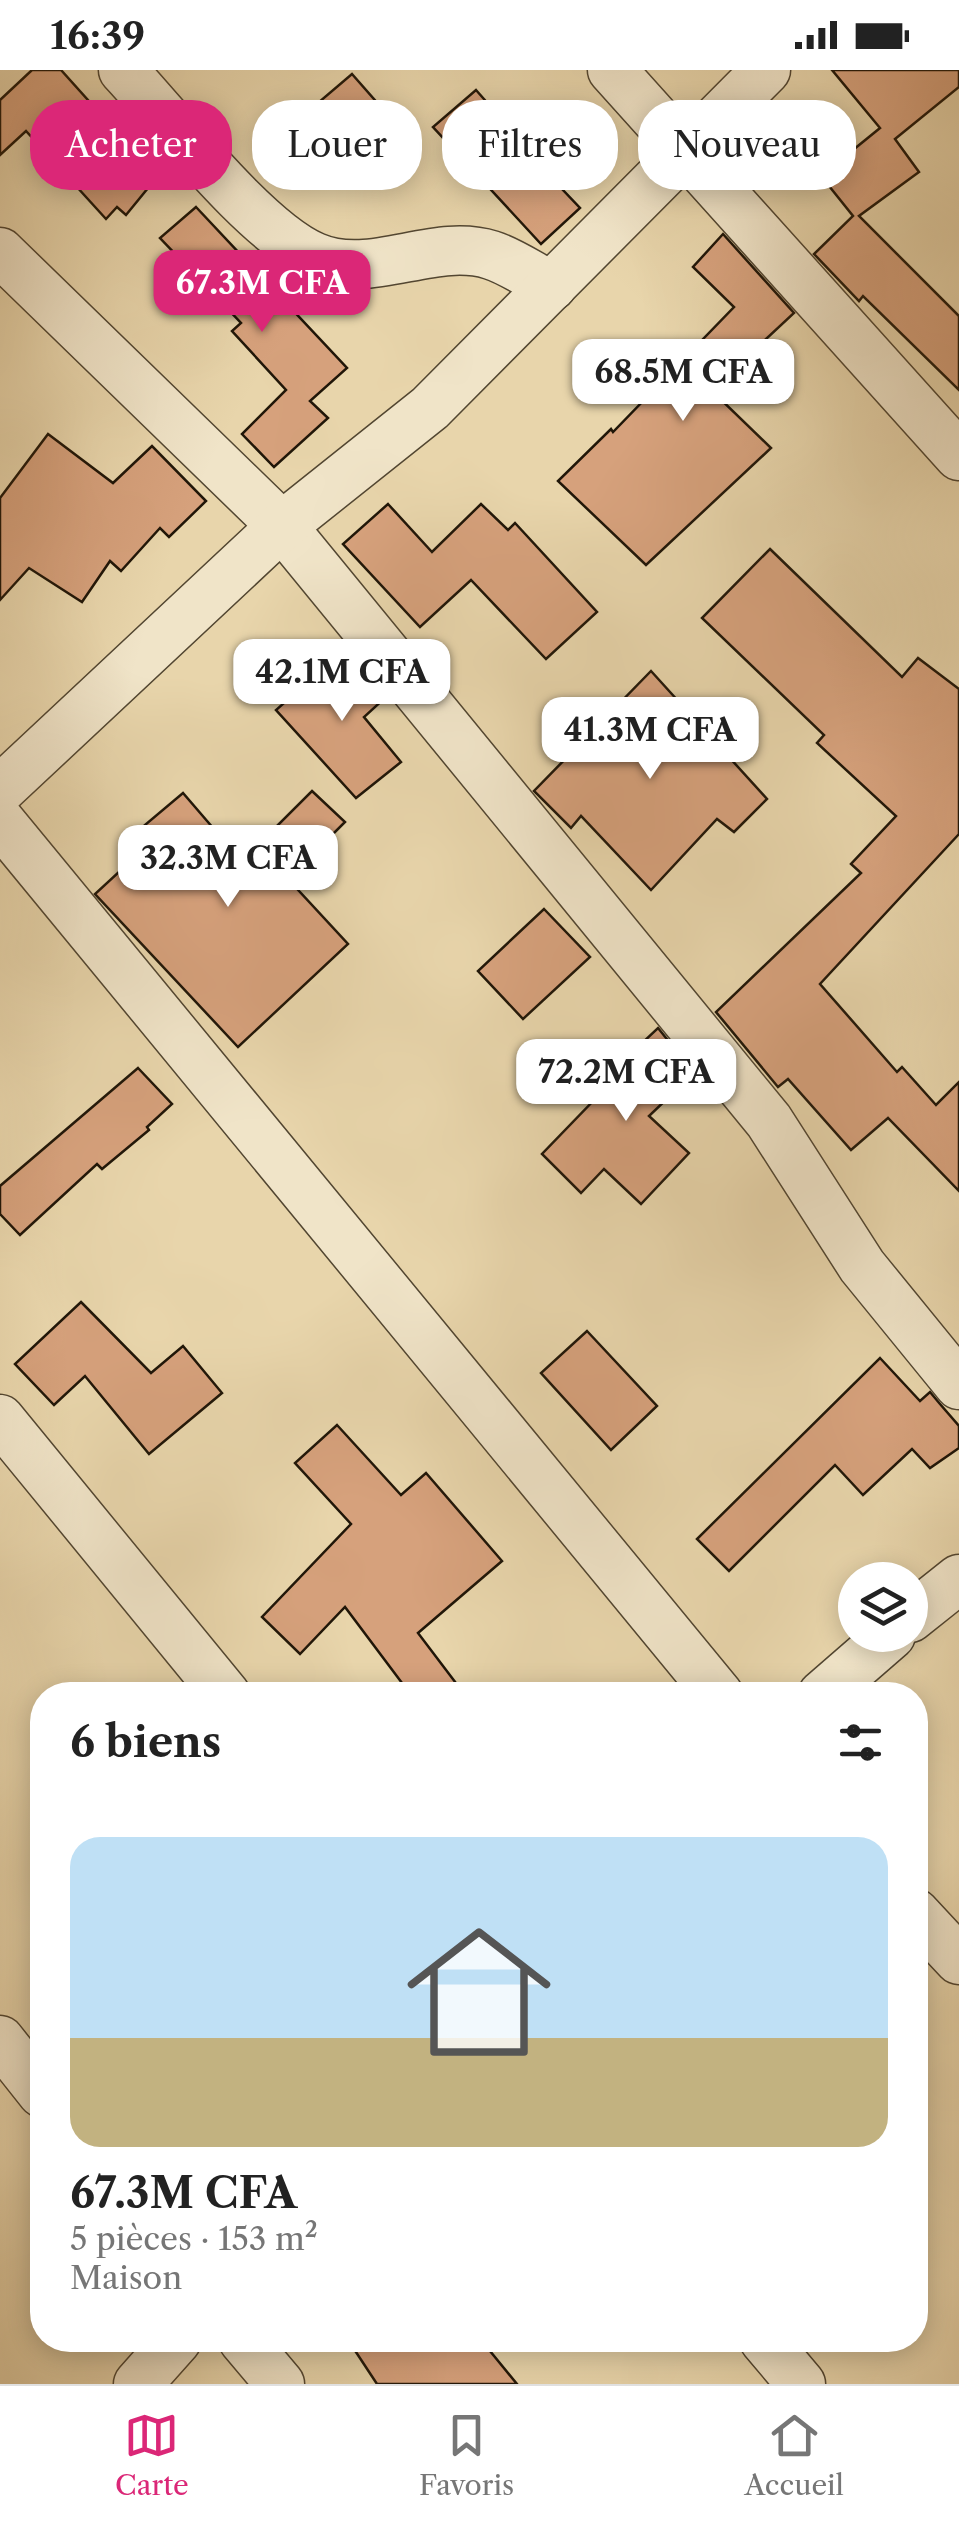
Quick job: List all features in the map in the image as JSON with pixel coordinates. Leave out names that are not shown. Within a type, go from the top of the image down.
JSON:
[{"type":"street","points":[[123,70],[269,227],[316,258],[357,264],[456,252],[490,254],[552,286]]},
{"type":"street","points":[[612,70],[639,100]]},
{"type":"street","points":[[737,100],[766,70]]},
{"type":"street","points":[[0,790],[282,526],[430,408],[649,190]]},
{"type":"street","points":[[720,190],[959,456]]},
{"type":"street","points":[[0,252],[282,526],[769,1122],[862,1266],[959,1385]]},
{"type":"street","points":[[0,822],[709,1682]]},
{"type":"street","points":[[0,1419],[215,1682]]},
{"type":"street","points":[[928,1604],[959,1579]]},
{"type":"street","points":[[837,1682],[871,1652]]},
{"type":"street","points":[[928,1926],[959,1960]]},
{"type":"street","points":[[0,2040],[30,2077]]},
{"type":"street","points":[[138,2384],[166,2352]]},
{"type":"street","points":[[253,2352],[280,2384]]},
{"type":"street","points":[[774,2352],[801,2384]]},
{"type":"building","points":[[32,70],[61,70],[88,100],[30,100],[30,135],[26,131],[0,155],[0,100]]},
{"type":"building","points":[[832,70],[959,70],[959,87],[895,139],[919,172],[859,216],[959,316],[959,390],[863,296],[859,301],[814,254],[853,216],[832,190],[856,190],[856,148],[880,128]]},
{"type":"building","points":[[352,74],[375,100],[321,100]]},
{"type":"building","points":[[476,90],[485,100],[464,100]]},
{"type":"building","points":[[442,119],[442,137],[433,127]]},
{"type":"building","points":[[80,190],[146,190],[126,215],[117,207],[106,219]]},
{"type":"building","points":[[491,190],[563,190],[580,208],[541,244]]},
{"type":"building","points":[[196,207],[347,368],[310,401],[328,418],[274,467],[242,434],[286,390],[232,331],[241,323],[160,238]]},
{"type":"building","points":[[723,234],[794,313],[711,390],[771,448],[646,565],[558,481],[611,429],[613,432],[734,307],[693,267]]},
{"type":"building","points":[[48,434],[113,483],[152,446],[206,501],[169,537],[160,528],[121,571],[110,561],[82,602],[29,568],[0,600],[0,498]]},
{"type":"building","points":[[388,504],[432,552],[481,504],[508,530],[515,523],[597,612],[546,659],[471,580],[420,627],[343,544]]},
{"type":"building","points":[[770,549],[902,677],[918,658],[959,689],[959,834],[820,984],[897,1072],[902,1067],[936,1105],[959,1082],[959,1191],[888,1118],[851,1150],[788,1079],[778,1087],[716,1012],[861,873],[851,864],[896,816],[817,743],[824,735],[702,618]]},
{"type":"building","points":[[344,650],[386,697],[364,717],[401,762],[356,798],[276,710]]},
{"type":"building","points":[[651,671],[767,799],[734,832],[717,819],[651,890],[581,816],[571,828],[534,791]]},
{"type":"building","points":[[312,791],[345,822],[288,879],[348,944],[238,1047],[95,894],[145,848],[133,835],[183,793],[226,843],[242,829],[258,845]]},
{"type":"building","points":[[544,909],[590,957],[523,1019],[478,971]]},
{"type":"building","points":[[658,1028],[694,1073],[649,1116],[689,1153],[641,1204],[604,1169],[581,1193],[542,1154],[595,1099],[589,1093]]},
{"type":"building","points":[[138,1068],[172,1104],[147,1127],[149,1130],[102,1169],[97,1164],[20,1235],[0,1214],[0,1186]]},
{"type":"building","points":[[81,1302],[151,1373],[183,1346],[222,1393],[149,1454],[85,1376],[54,1405],[15,1364]]},
{"type":"building","points":[[587,1331],[657,1406],[611,1450],[541,1373]]},
{"type":"building","points":[[880,1358],[920,1401],[930,1392],[959,1426],[959,1448],[930,1468],[912,1449],[863,1495],[835,1465],[729,1571],[697,1539]]},
{"type":"building","points":[[337,1425],[401,1495],[426,1473],[502,1561],[418,1633],[455,1682],[401,1682],[345,1607],[300,1654],[262,1617],[351,1524],[295,1463]]},
{"type":"building","points":[[356,2352],[491,2352],[517,2384],[377,2384]]}]
